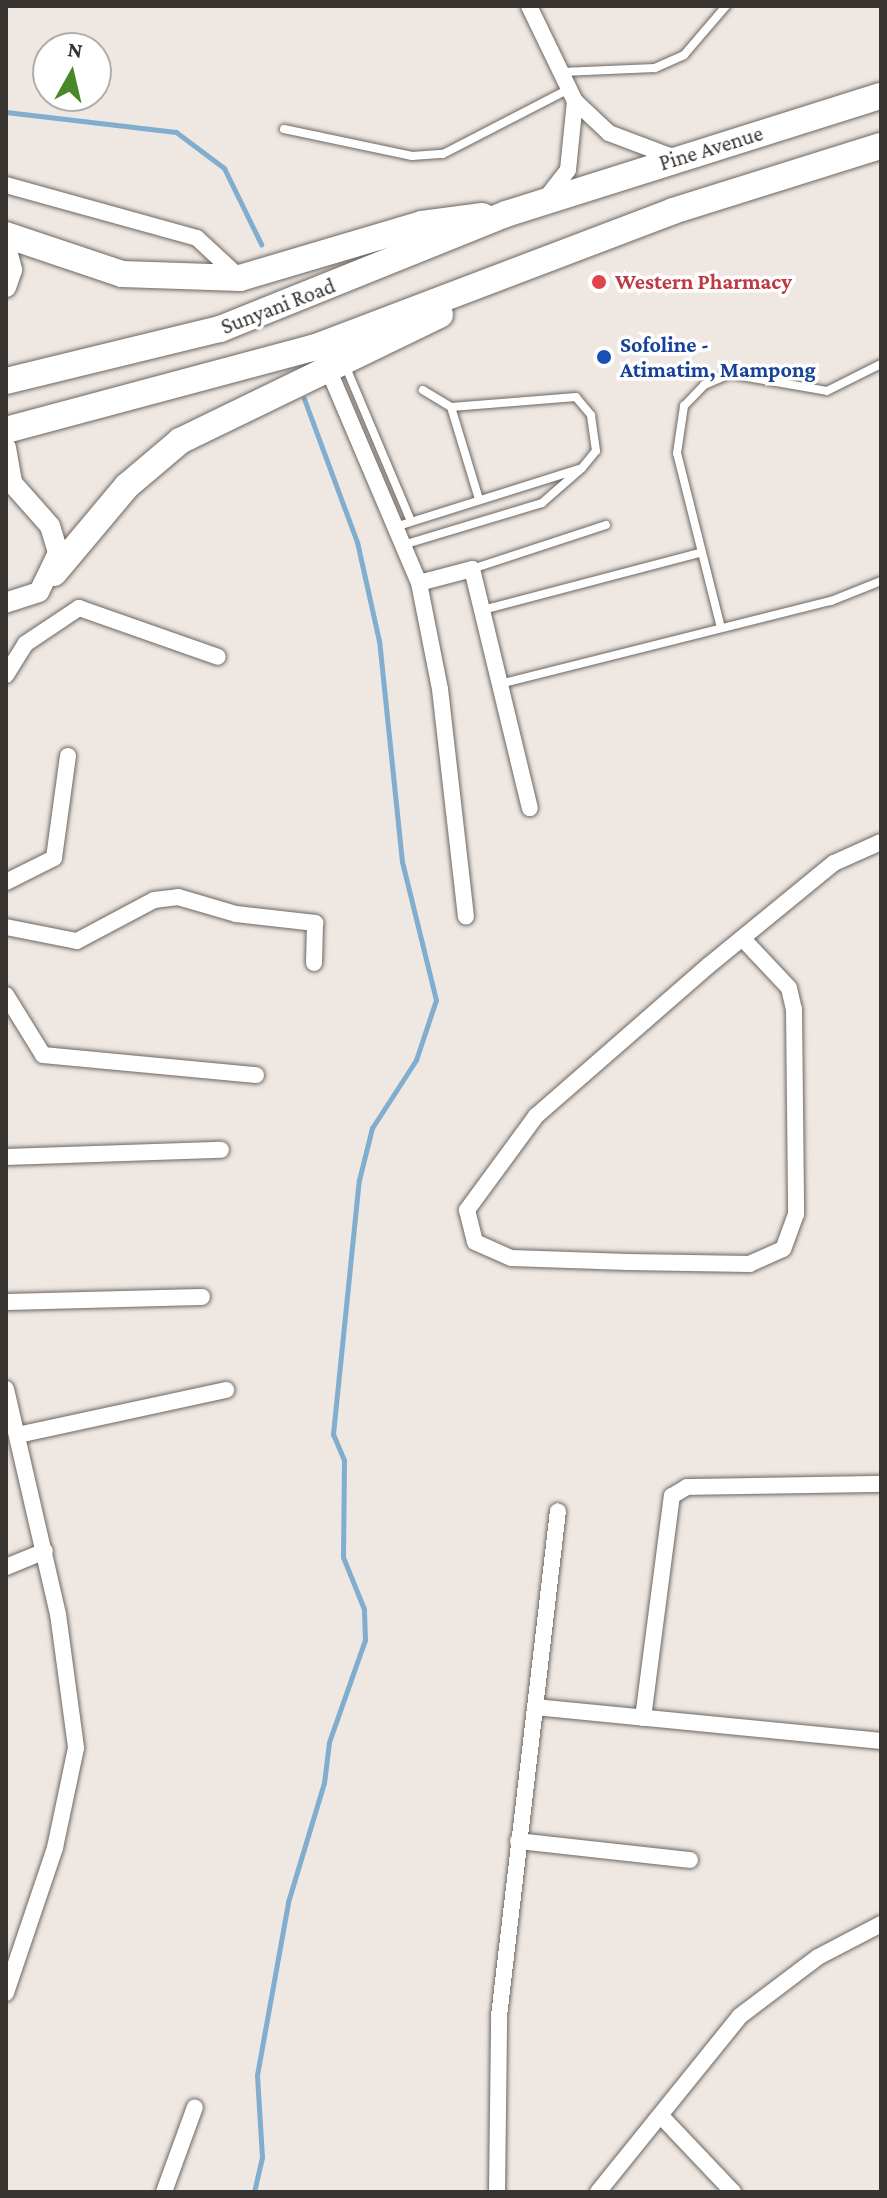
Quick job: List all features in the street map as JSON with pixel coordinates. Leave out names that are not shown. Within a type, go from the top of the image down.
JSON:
[{"type":"main road","name":"Pine Avenue","points":[[542,203],[675,158],[881,96]]},
{"type":"main road","points":[[6,430],[53,421],[313,348],[673,211],[881,146]]},
{"type":"main road","name":"Sunyani Road","points":[[6,381],[43,375],[220,329],[506,214],[542,203]]},
{"type":"main road","points":[[6,235],[122,274],[240,278],[422,224],[506,214]]},
{"type":"main road","points":[[54,573],[127,486],[180,441],[337,368],[540,263]]},
{"type":"street","points":[[529,6],[572,95],[609,133],[675,158]]},
{"type":"street","points":[[542,203],[568,170],[572,95]]},
{"type":"street","points":[[6,185],[191,236],[240,278]]},
{"type":"street","points":[[6,247],[12,270],[6,287]]},
{"type":"street","points":[[337,368],[403,524],[403,545],[419,583],[440,689],[466,917]]},
{"type":"street","points":[[6,448],[18,494],[55,537],[54,573],[28,598],[6,603]]},
{"type":"street","points":[[419,583],[472,569],[486,609],[499,684],[530,808]]},
{"type":"street","points":[[6,675],[25,644],[79,608],[218,657]]},
{"type":"street","points":[[6,882],[54,858],[68,756]]},
{"type":"street","points":[[743,939],[789,988],[794,1009],[796,1214],[783,1249],[750,1264],[658,1262],[511,1258],[475,1242],[467,1210],[521,1133],[743,939],[834,863],[881,842]]},
{"type":"street","points":[[6,927],[77,941],[154,900],[178,897],[236,914],[315,923],[314,963]]},
{"type":"street","points":[[6,995],[43,1055],[256,1075]]},
{"type":"street","points":[[6,1157],[221,1150]]},
{"type":"street","points":[[6,1302],[202,1297]]},
{"type":"street","points":[[6,1389],[45,1551],[74,1724],[73,1783],[6,1993]]},
{"type":"street","points":[[18,1435],[226,1390]]},
{"type":"street","points":[[643,1718],[672,1496],[687,1487],[881,1484]]},
{"type":"street","points":[[497,2192],[493,2099],[518,1841],[558,1511]]},
{"type":"street","points":[[6,1567],[45,1551]]},
{"type":"street","points":[[535,1707],[881,1741]]},
{"type":"street","points":[[518,1841],[690,1860]]},
{"type":"street","points":[[598,2192],[769,1990],[881,1924]]},
{"type":"street","points":[[164,2192],[195,2107]]},
{"type":"street","points":[[661,2116],[733,2192]]},
{"type":"lane","points":[[561,72],[655,68],[684,55],[726,6]]},
{"type":"lane","points":[[284,129],[412,156],[443,154],[572,95]]},
{"type":"lane","points":[[721,628],[699,553],[676,427],[704,385],[730,374],[765,375],[827,391],[881,364]]},
{"type":"lane","points":[[403,545],[542,503],[582,468],[597,438],[591,415],[576,397],[451,407],[423,390]]},
{"type":"lane","points":[[451,407],[479,499]]},
{"type":"lane","points":[[403,524],[582,468]]},
{"type":"lane","points":[[472,569],[606,525]]},
{"type":"lane","points":[[486,609],[699,553]]},
{"type":"lane","points":[[499,684],[721,628],[881,581]]},
{"type":"waterway","points":[[6,112],[176,132],[224,168],[261,244]]},
{"type":"waterway","points":[[254,2192],[262,2157],[257,2075],[288,1902],[324,1783],[329,1742],[365,1640],[364,1609],[343,1557],[344,1460],[333,1434],[359,1180],[372,1128],[416,1060],[436,1000],[402,862],[379,641],[357,542],[304,399]]},
{"type":"place","name":"Western Pharmacy","points":[[599,282]]},
{"type":"place","name":"Sofoline - Atimatim, Mampong","points":[[604,357]]}]
